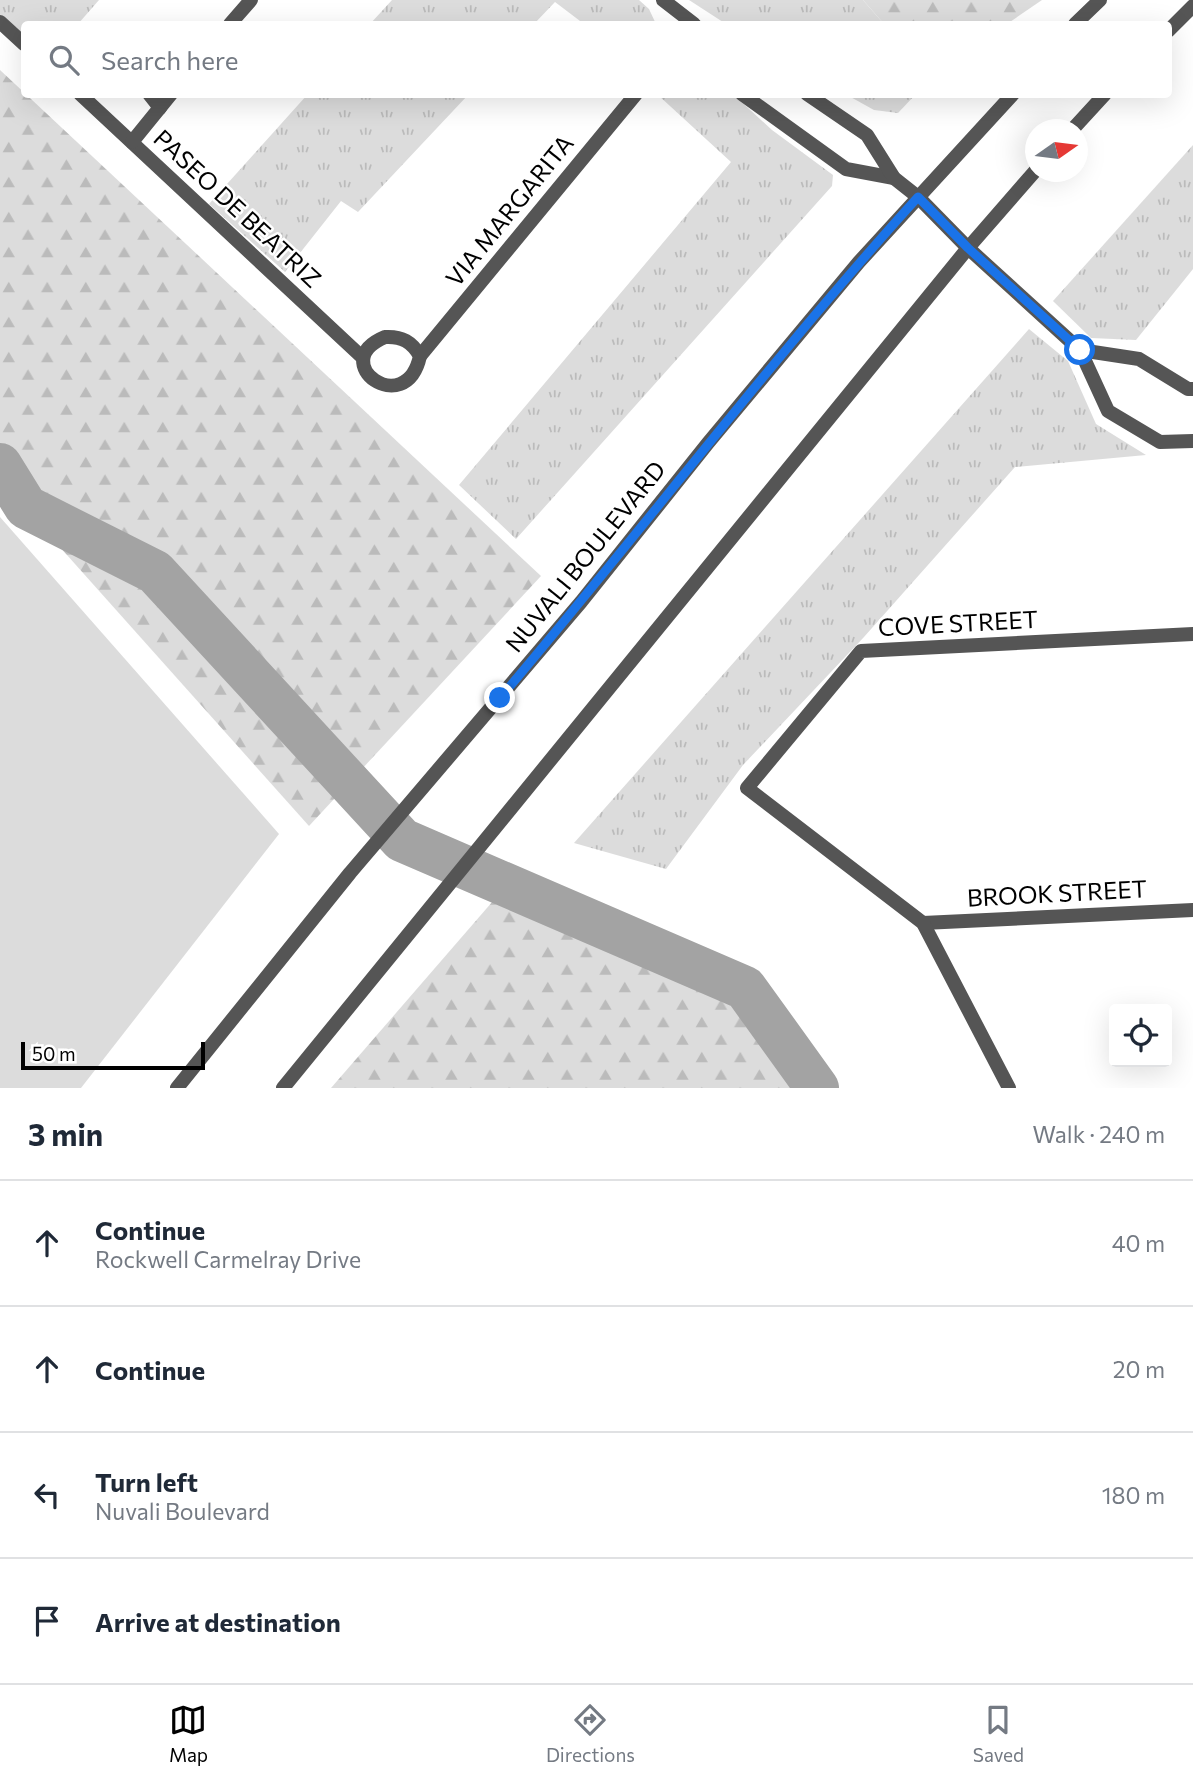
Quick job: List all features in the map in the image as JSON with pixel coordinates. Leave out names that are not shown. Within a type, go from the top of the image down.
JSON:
[{"type":"street","points":[[233,21],[251,0]]},
{"type":"street","points":[[663,0],[687,21]]},
{"type":"street","points":[[1078,21],[1100,0]]},
{"type":"street","points":[[1172,27],[1193,6]]},
{"type":"street","points":[[0,22],[21,41]]},
{"type":"street","name":"PASEO DE BEATRIZ","points":[[84,98],[363,358]]},
{"type":"street","points":[[94,107],[100,98]]},
{"type":"street","points":[[152,98],[160,108]]},
{"type":"street","points":[[132,142],[168,98]]},
{"type":"street","name":"VIA MARGARITA","points":[[420,356],[633,98]]},
{"type":"street","points":[[748,98],[846,169],[894,178]]},
{"type":"street","points":[[813,98],[867,135],[894,178],[918,197],[968,248],[1080,350],[1108,411],[1160,442],[1193,441]]},
{"type":"street","name":"NUVALI BOULEVARD","points":[[177,1088],[350,873],[582,602],[708,443],[859,262],[1009,98]]},
{"type":"street","points":[[1082,119],[1100,98]]},
{"type":"street","points":[[283,1088],[1025,182]]},
{"type":"street","points":[[385,337],[406,340],[420,356],[417,369],[409,380],[397,386],[384,386],[372,380],[364,370],[363,358],[367,348],[385,337]]},
{"type":"street","points":[[1080,350],[1139,359],[1188,389],[1193,389]]},
{"type":"street","name":"COVE STREET","points":[[923,923],[747,788],[861,651],[1193,634]]},
{"type":"street","name":"BROOK STREET","points":[[923,923],[1193,910]]},
{"type":"street","points":[[923,923],[1009,1088]]},
{"type":"green space","points":[[0,0],[99,0],[81,21],[21,21],[21,41],[0,22]]},
{"type":"green space","points":[[392,0],[639,0],[649,9],[655,21],[580,21],[555,2],[537,21],[373,21]]},
{"type":"green space","points":[[689,0],[863,0],[881,21],[721,21]]},
{"type":"green space","points":[[863,0],[1042,0],[1011,21],[881,21]]},
{"type":"green space","points":[[0,70],[21,90],[21,98],[30,98],[541,576],[309,826],[0,480]]},
{"type":"green space","points":[[304,98],[465,98],[358,212],[341,201],[285,272],[209,204]]},
{"type":"green space","points":[[661,98],[737,98],[772,130],[833,175],[832,186],[516,539],[459,485],[731,162]]},
{"type":"green space","points":[[852,98],[912,98],[898,113],[874,110]]},
{"type":"green space","points":[[1193,145],[1193,269],[1136,340],[1091,338],[1053,301]]},
{"type":"green space","points":[[1029,329],[1068,361],[1096,424],[1146,455],[1015,467],[864,637],[743,765],[666,869],[574,843]]},
{"type":"green space","points":[[0,517],[279,834],[81,1088],[0,1088]]},
{"type":"green space","points":[[506,886],[745,988],[817,1088],[331,1088]]},
{"type":"waterway","points":[[0,465],[26,507],[155,572],[402,840],[745,988],[817,1088]]},
{"type":"route","points":[[500,698],[582,602],[708,443],[859,262],[918,197],[968,248],[1080,350]]}]
